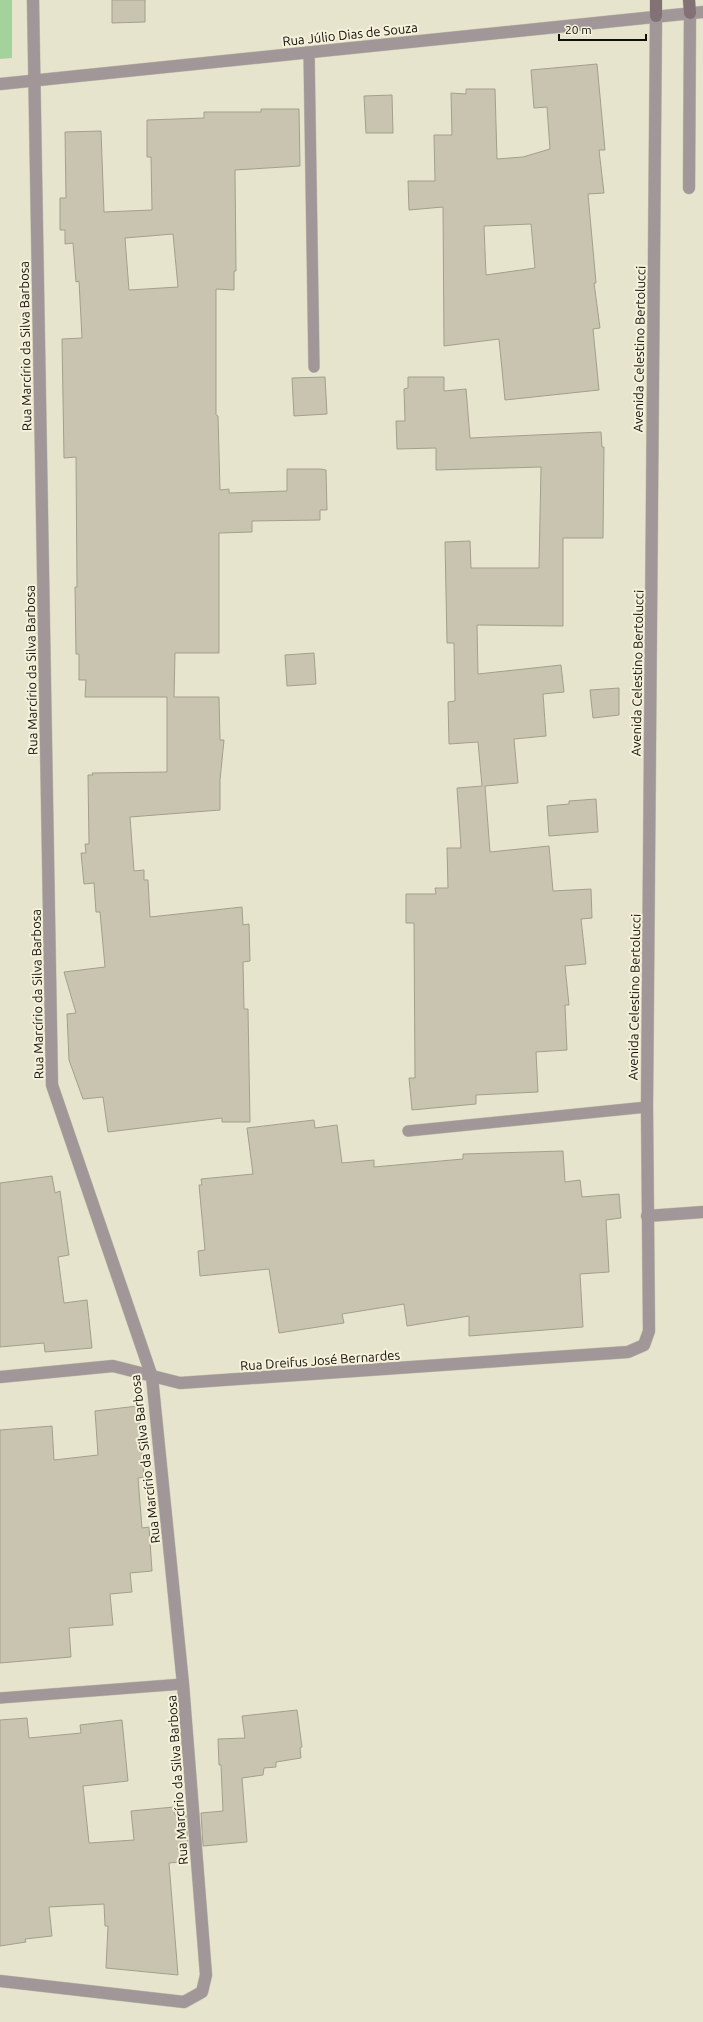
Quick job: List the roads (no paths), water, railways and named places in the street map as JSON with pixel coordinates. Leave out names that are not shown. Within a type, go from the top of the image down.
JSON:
[{"type":"street","name":"Rua Marcírio da Silva Barbosa","points":[[0,1981],[184,2002],[202,1992],[206,1975],[183,1684],[152,1377],[52,1085],[33,0]]},
{"type":"street","name":"Avenida Celestino Bertolucci","points":[[644,1345],[650,1331],[647,1216],[647,1108],[656,0]]},
{"type":"street","points":[[689,188],[690,0]]},
{"type":"street","name":"Rua Júlio Dias de Souza","points":[[0,84],[34,82],[703,12]]},
{"type":"street","points":[[647,1216],[703,1212]]},
{"type":"street","name":"Rua Dreifus José Bernardes","points":[[0,1377],[113,1366],[152,1377],[180,1383],[188,1383],[628,1352],[644,1345]]},
{"type":"lane","points":[[310,52],[314,367]]},
{"type":"lane","points":[[408,1131],[647,1108]]},
{"type":"lane","points":[[0,1698],[183,1684]]}]
